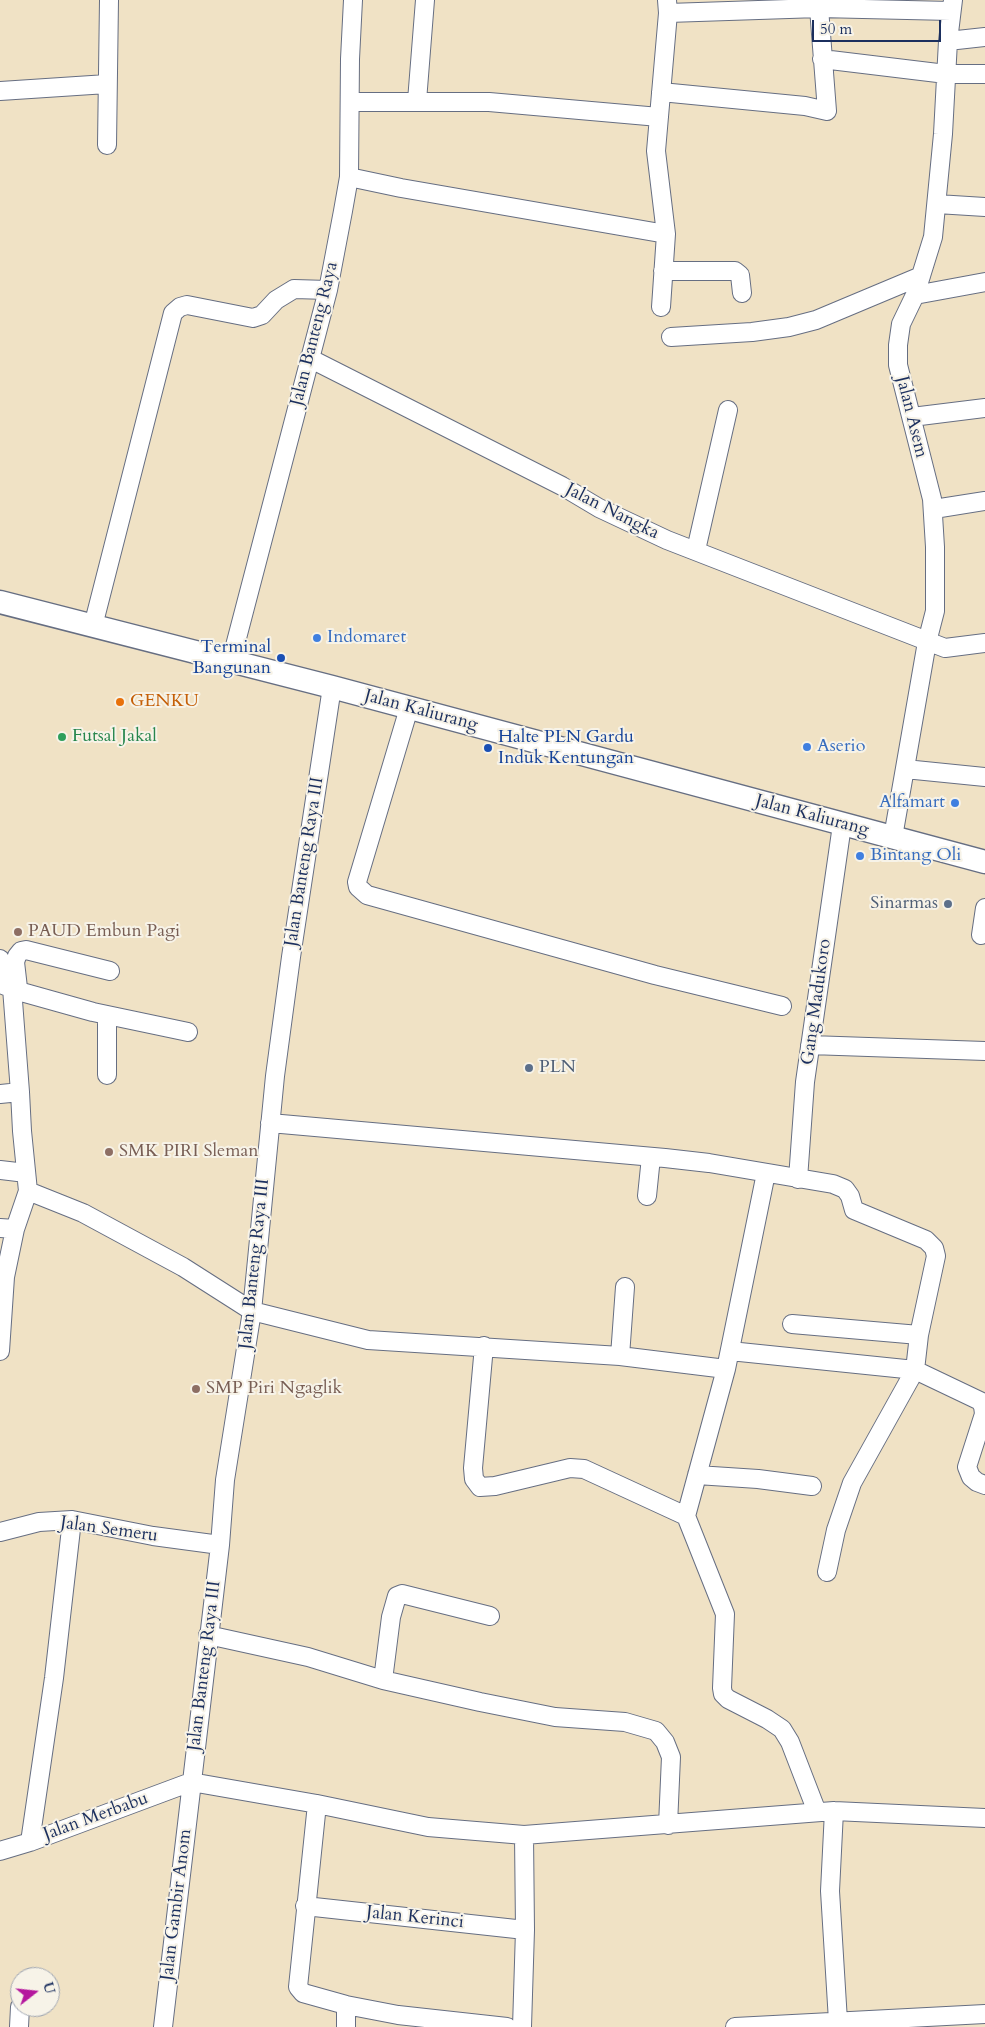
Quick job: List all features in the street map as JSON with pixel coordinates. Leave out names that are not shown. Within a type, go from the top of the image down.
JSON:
[{"type":"main road","name":"Jalan Kaliurang","points":[[0,602],[332,687],[985,862]]},
{"type":"street","points":[[107,144],[110,0]]},
{"type":"street","name":"Jalan Banteng Raya","points":[[231,662],[328,290],[343,211],[349,177],[353,0]]},
{"type":"street","points":[[417,101],[425,0]]},
{"type":"street","points":[[661,307],[666,234],[656,151],[667,7],[819,8],[952,6]]},
{"type":"street","name":"Jalan Asem","points":[[893,837],[927,642],[935,611],[936,547],[934,509],[898,365],[900,324],[912,300],[933,237],[944,134],[948,41],[952,6]]},
{"type":"street","points":[[661,92],[805,106],[827,110],[819,8]]},
{"type":"street","points":[[948,41],[985,37]]},
{"type":"street","points":[[822,59],[946,74],[985,74]]},
{"type":"street","points":[[0,91],[107,84]]},
{"type":"street","points":[[350,102],[489,102],[659,117]]},
{"type":"street","points":[[349,177],[401,188],[666,234]]},
{"type":"street","points":[[937,204],[985,207]]},
{"type":"street","points":[[663,271],[735,271],[740,275],[742,293]]},
{"type":"street","points":[[671,337],[752,332],[790,327],[816,320],[921,276]]},
{"type":"street","points":[[912,300],[985,282]]},
{"type":"street","points":[[93,626],[173,313],[180,307],[187,305],[253,318],[262,314],[276,300],[294,289],[328,290]]},
{"type":"street","name":"Jalan Nangka","points":[[309,358],[554,482],[599,508],[667,540],[945,648],[985,643]]},
{"type":"street","points":[[912,418],[985,408]]},
{"type":"street","points":[[696,550],[728,410]]},
{"type":"street","points":[[934,509],[985,501]]},
{"type":"street","name":"Jalan Banteng Raya III","points":[[191,1782],[225,1480],[252,1311],[270,1123],[291,957],[332,687]]},
{"type":"street","points":[[409,708],[357,882],[358,888],[367,895],[655,975],[782,1006]]},
{"type":"street","points":[[905,769],[985,777]]},
{"type":"street","name":"Gang Madukoro","points":[[798,1179],[805,1082],[842,825]]},
{"type":"street","points":[[981,934],[985,908]]},
{"type":"street","points":[[10,987],[17,956],[21,951],[26,950],[110,971]]},
{"type":"street","points":[[0,958],[10,987],[28,1191],[8,1229],[3,1277],[0,1351]]},
{"type":"street","points":[[10,987],[107,1015],[188,1032]]},
{"type":"street","points":[[107,1015],[107,1075]]},
{"type":"street","points":[[810,1046],[985,1051]]},
{"type":"street","points":[[0,1094],[20,1092]]},
{"type":"street","points":[[270,1123],[709,1163],[833,1184],[845,1189],[854,1210],[926,1240],[934,1248],[936,1256],[919,1335],[915,1370],[852,1484],[836,1530],[827,1572]]},
{"type":"street","points":[[647,1196],[651,1157]]},
{"type":"street","points":[[0,1170],[26,1173]]},
{"type":"street","points":[[766,1173],[726,1370],[686,1516],[725,1614],[723,1694],[728,1699],[767,1719],[786,1735],[826,1812],[838,2021]]},
{"type":"street","points":[[28,1191],[82,1213],[125,1235],[183,1267],[252,1311],[368,1340],[620,1356],[726,1370]]},
{"type":"street","points":[[620,1356],[626,1287]]},
{"type":"street","points":[[792,1324],[919,1335]]},
{"type":"street","points":[[484,1346],[473,1468],[474,1478],[480,1487],[495,1486],[570,1468],[584,1469],[686,1516]]},
{"type":"street","points":[[730,1351],[915,1370],[980,1401],[984,1414],[967,1466],[971,1476],[978,1482],[985,1484]]},
{"type":"street","points":[[697,1475],[758,1479],[812,1486]]},
{"type":"street","points":[[30,1842],[54,1678],[72,1520]]},
{"type":"street","name":"Jalan Semeru","points":[[0,1532],[39,1522],[72,1520],[153,1536],[220,1537]]},
{"type":"street","points":[[383,1680],[397,1596],[402,1594],[490,1616]]},
{"type":"street","points":[[208,1635],[308,1657],[383,1680],[555,1717],[625,1722],[656,1731],[665,1742],[671,1757],[668,1825]]},
{"type":"street","points":[[191,1782],[317,1804],[428,1827],[524,1836],[826,1812],[985,1818]]},
{"type":"street","name":"Jalan Merbabu","points":[[0,1851],[30,1842],[191,1782]]},
{"type":"street","name":"Jalan Gambir Anom","points":[[163,2027],[191,1782]]},
{"type":"street","points":[[317,1804],[298,1987],[304,1994],[346,2005],[415,2017],[507,2027]]},
{"type":"street","points":[[522,2027],[525,1930],[524,1836]]},
{"type":"street","name":"Jalan Kerinci","points":[[305,1906],[525,1930]]},
{"type":"street","points":[[346,2005],[346,2027]]},
{"type":"street","points":[[735,2027],[838,2021],[934,2022],[985,2014]]},
{"type":"place","name":"Indomaret","points":[[317,638]]},
{"type":"place","name":"Terminal Bangunan","points":[[281,658]]},
{"type":"place","name":"GENKU","points":[[120,702]]},
{"type":"place","name":"Futsal Jakal","points":[[62,737]]},
{"type":"place","name":"Aserio","points":[[807,747]]},
{"type":"place","name":"Halte PLN Gardu Induk Kentungan","points":[[488,748]]},
{"type":"place","name":"Alfamart","points":[[955,803]]},
{"type":"place","name":"Bintang Oli","points":[[860,856]]},
{"type":"place","name":"Sinarmas","points":[[948,904]]},
{"type":"place","name":"PAUD Embun Pagi","points":[[18,932]]},
{"type":"place","name":"PLN","points":[[529,1068]]},
{"type":"place","name":"SMK PIRI Sleman","points":[[109,1152]]},
{"type":"place","name":"SMP Piri Ngaglik","points":[[196,1389]]}]
